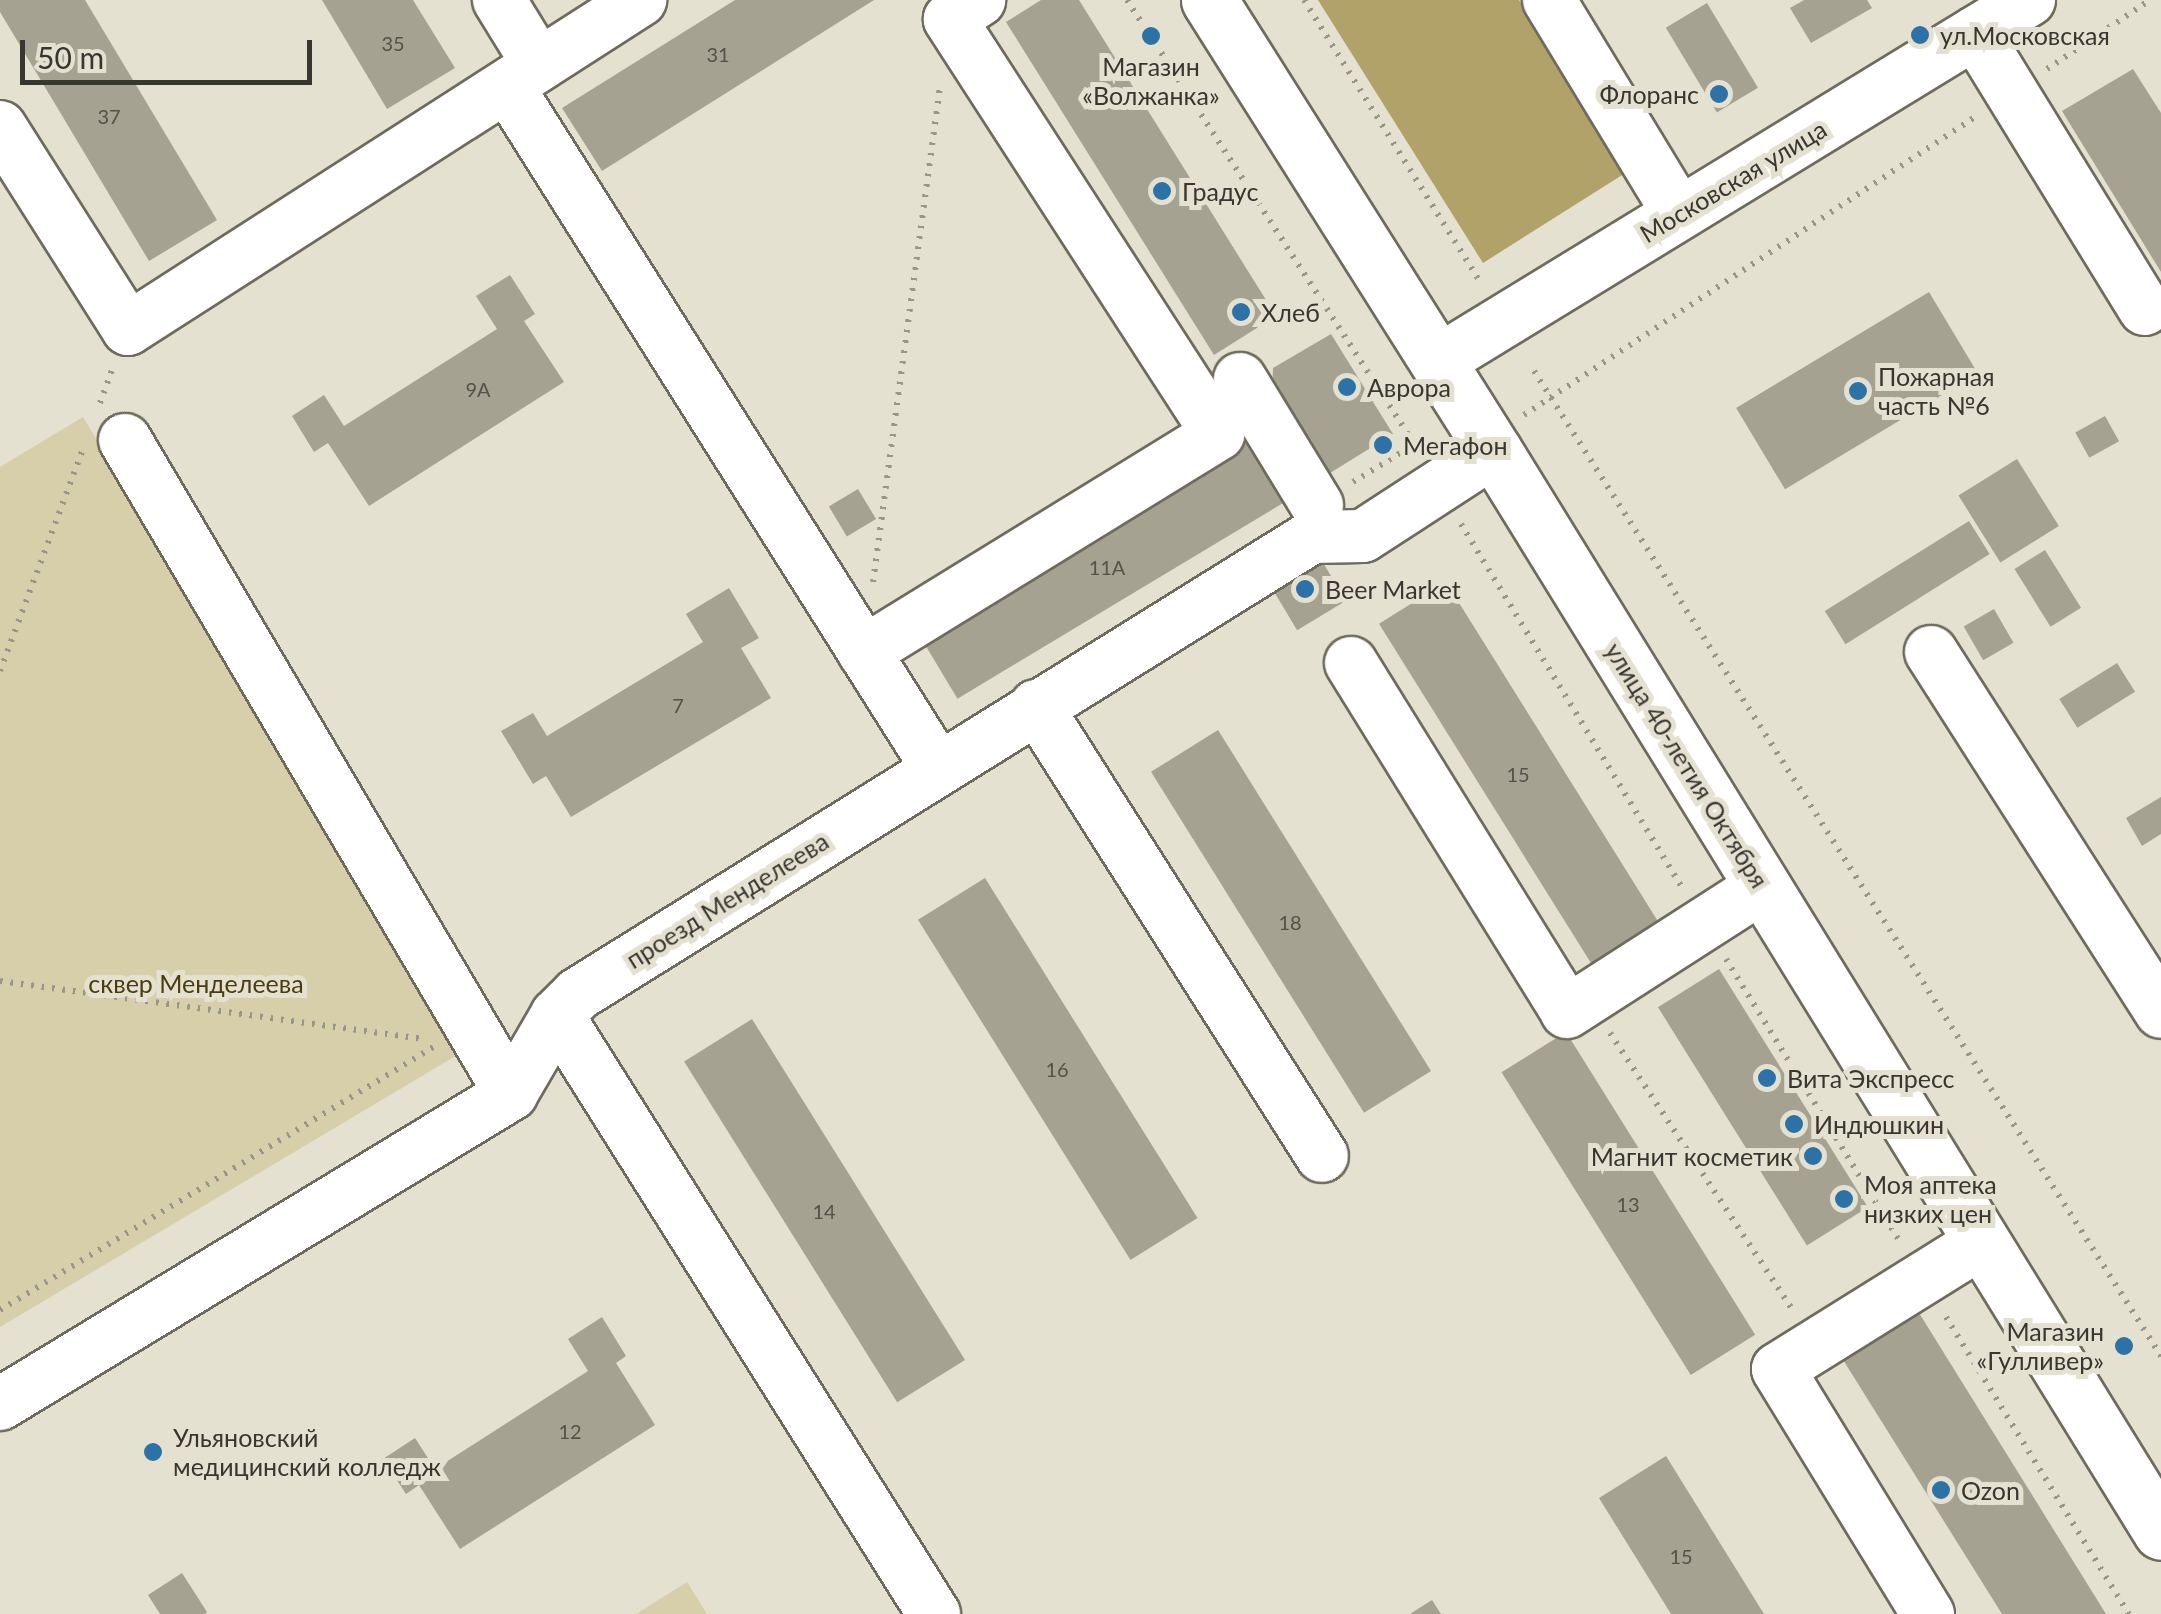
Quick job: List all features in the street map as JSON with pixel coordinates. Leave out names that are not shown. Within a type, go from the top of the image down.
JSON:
[{"type":"main road","name":"улица 40-летия Октября","points":[[1209,0],[1437,362],[1509,433],[1762,886],[2161,1532]]},
{"type":"street","points":[[500,0],[523,75],[936,767]]},
{"type":"street","points":[[0,127],[128,329],[640,0]]},
{"type":"street","points":[[1548,0],[1679,214]]},
{"type":"street","name":"Московская улица","points":[[1437,362],[2029,0]]},
{"type":"street","points":[[864,652],[1218,434],[964,9]]},
{"type":"street","points":[[1974,34],[2145,309]]},
{"type":"street","points":[[1240,379],[1316,505]]},
{"type":"street","points":[[102,432],[511,1094]]},
{"type":"street","name":"проезд Менделеева","points":[[0,1404],[511,1094],[557,1015],[578,994],[936,767],[1312,536],[1363,536],[1509,433]]},
{"type":"street","points":[[1931,652],[2161,1012]]},
{"type":"street","points":[[1351,662],[1567,1012],[1762,886]]},
{"type":"street","points":[[1036,706],[1322,1156]]},
{"type":"street","points":[[557,1015],[934,1614]]},
{"type":"street","points":[[1928,1614],[1778,1369],[1921,1276],[1982,1242]]},
{"type":"path","points":[[1127,0],[1424,459]]},
{"type":"path","points":[[1304,0],[1488,295]]},
{"type":"path","points":[[1509,433],[1550,399],[2150,0]]},
{"type":"path","points":[[864,652],[964,9]]},
{"type":"path","points":[[0,672],[102,432],[128,329]]},
{"type":"path","points":[[1534,371],[2161,1356]]},
{"type":"path","points":[[1465,531],[2129,1614]]},
{"type":"path","points":[[0,981],[442,1041],[0,1310]]},
{"type":"path","points":[[1588,998],[1815,1346]]},
{"type":"green space","name":"сквер Менделеева","points":[[83,417],[464,1051],[0,1327],[0,467]]},
{"type":"green space","points":[[687,1582],[707,1614],[636,1614]]},
{"type":"shaded area","points":[[1318,0],[1519,0],[1627,172],[1483,263]]},
{"type":"building","points":[[0,0],[85,0],[217,220],[149,261],[0,12]]},
{"type":"building","points":[[322,0],[413,0],[455,68],[387,109]]},
{"type":"building","points":[[735,0],[874,0],[602,171],[562,108]]},
{"type":"building","points":[[1041,0],[1079,0],[1276,316],[1214,355],[1006,22]]},
{"type":"building","points":[[1804,0],[1867,0],[1872,8],[1811,43],[1790,8]]},
{"type":"building","points":[[1707,3],[1758,88],[1717,113],[1666,28]]},
{"type":"building","points":[[2133,69],[2161,113],[2161,272],[2062,111]]},
{"type":"building","points":[[510,275],[535,314],[524,321],[564,382],[369,506],[328,443],[314,452],[292,416],[324,395],[344,426],[497,329],[476,296]]},
{"type":"building","name":"Пожарная часть №6","points":[[1929,292],[1978,373],[1785,489],[1736,408]]},
{"type":"building","points":[[1331,334],[1393,434],[1322,478],[1272,399],[1273,368]]},
{"type":"building","points":[[2105,416],[2119,441],[2089,458],[2075,432]]},
{"type":"building","points":[[1254,433],[1293,497],[957,699],[919,634]]},
{"type":"building","points":[[2017,459],[2059,526],[2000,563],[1958,496]]},
{"type":"building","points":[[858,489],[876,519],[847,537],[829,507]]},
{"type":"building","points":[[1969,521],[1990,554],[1845,644],[1825,611]]},
{"type":"building","name":"Beer Market","points":[[1313,546],[1346,601],[1297,630],[1264,575]]},
{"type":"building","points":[[2045,550],[2081,608],[2051,627],[2014,569]]},
{"type":"building","points":[[1446,582],[1659,923],[1592,965],[1379,624]]},
{"type":"building","points":[[729,588],[759,638],[741,648],[771,698],[571,817],[546,776],[533,784],[501,731],[533,713],[547,736],[703,642],[686,614]]},
{"type":"building","points":[[1994,609],[2014,643],[1983,660],[1964,627]]},
{"type":"building","points":[[2117,663],[2135,692],[2077,728],[2059,699]]},
{"type":"building","points":[[1218,730],[1431,1071],[1364,1113],[1151,772]]},
{"type":"building","points":[[2161,797],[2161,834],[2142,846],[2126,818]]},
{"type":"building","points":[[985,878],[1197,1218],[1131,1260],[918,920]]},
{"type":"building","points":[[1719,969],[1868,1207],[1807,1245],[1658,1007]]},
{"type":"building","points":[[752,1019],[965,1360],[897,1402],[684,1061]]},
{"type":"building","points":[[1566,1032],[1755,1335],[1691,1375],[1502,1072]]},
{"type":"building","points":[[1911,1300],[2106,1614],[2002,1614],[1835,1347]]},
{"type":"building","points":[[602,1317],[626,1356],[616,1363],[655,1425],[460,1549],[419,1485],[406,1494],[383,1459],[415,1438],[435,1469],[588,1371],[568,1339]]},
{"type":"building","points":[[1666,1456],[1764,1614],[1671,1614],[1599,1498]]},
{"type":"building","points":[[182,1573],[205,1614],[160,1614],[148,1595]]},
{"type":"building","points":[[1432,1600],[1441,1614],[1410,1614]]},
{"type":"place","name":"ул.Московская","points":[[1920,35]]},
{"type":"place","name":"Магазин «Волжанка»","points":[[1151,36]]},
{"type":"place","name":"Флоранс","points":[[1719,94]]},
{"type":"place","name":"Градус","points":[[1162,191]]},
{"type":"place","name":"Хлеб","points":[[1241,312]]},
{"type":"place","name":"Аврора","points":[[1347,387]]},
{"type":"place","name":"Пожарная часть №6","points":[[1858,391]]},
{"type":"place","name":"Мегафон","points":[[1383,445]]},
{"type":"place","name":"Beer Market","points":[[1305,589]]},
{"type":"place","name":"Вита Экспресс","points":[[1767,1078]]},
{"type":"place","name":"Индюшкин","points":[[1794,1124]]},
{"type":"place","name":"Магнит косметик","points":[[1813,1156]]},
{"type":"place","name":"Моя аптека низких цен","points":[[1844,1199]]},
{"type":"place","name":"Магазин «Гулливер»","points":[[2124,1346]]},
{"type":"place","name":"Ульяновский медицинский колледж","points":[[153,1452]]},
{"type":"place","name":"Ozon","points":[[1941,1490]]}]
